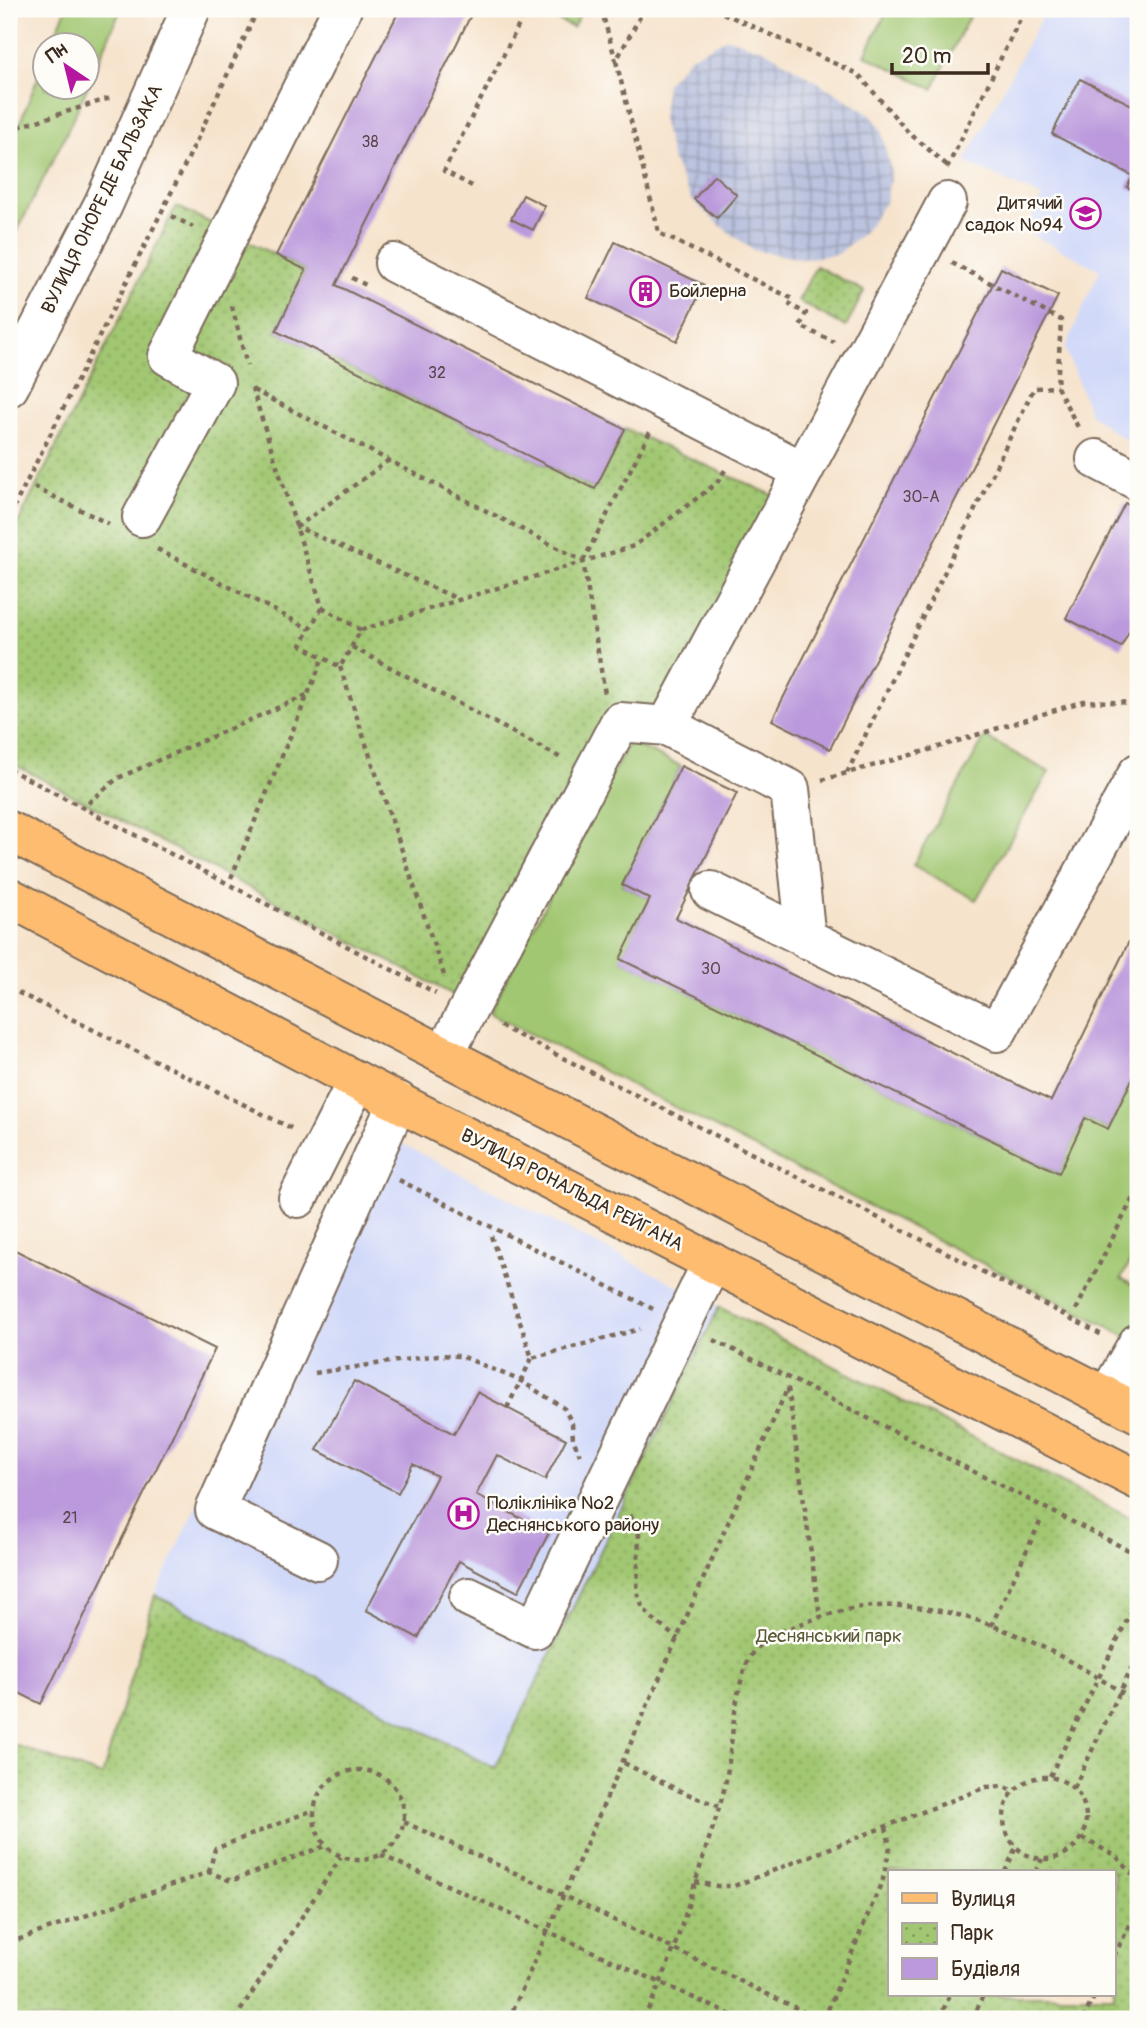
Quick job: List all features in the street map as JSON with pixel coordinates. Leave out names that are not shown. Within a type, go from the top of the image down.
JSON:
[{"type":"main road","points":[[9,831],[1123,1405]]},
{"type":"main road","name":"ВУЛИЦЯ РОНАЛЬДА РЕЙГАНА","points":[[9,897],[357,1081],[1138,1480]]},
{"type":"street","name":"ВУЛИЦЯ ОНОРЕ ДЕ БАЛЬЗАКА","points":[[9,387],[103,205],[191,9]]},
{"type":"street","points":[[139,531],[215,383],[168,356],[342,9]]},
{"type":"street","points":[[667,726],[923,248],[948,184]]},
{"type":"street","points":[[385,276],[744,440],[803,471]]},
{"type":"street","points":[[1096,459],[1138,481]]},
{"type":"street","points":[[444,1055],[620,722],[667,726],[790,789],[806,939]]},
{"type":"street","points":[[711,891],[997,1032],[1138,773]]},
{"type":"street","points":[[298,1199],[357,1081]]},
{"type":"street","points":[[318,1560],[215,1510],[398,1101]]},
{"type":"street","points":[[469,1597],[535,1629],[604,1485],[665,1325],[712,1262]]},
{"type":"street","points":[[1123,1405],[1136,1346]]},
{"type":"path","points":[[9,517],[180,175],[257,9]]},
{"type":"path","points":[[472,186],[444,171],[527,9]]},
{"type":"path","points":[[601,9],[659,233],[793,299],[790,305],[807,313],[800,326],[842,345]]},
{"type":"path","points":[[616,61],[645,9]]},
{"type":"path","points":[[714,9],[858,74],[948,184],[1025,9]]},
{"type":"path","points":[[9,130],[110,98]]},
{"type":"path","points":[[172,216],[224,243]]},
{"type":"path","points":[[923,248],[1061,320],[1057,387],[1096,459]]},
{"type":"path","points":[[352,278],[385,276]]},
{"type":"path","points":[[232,303],[253,390],[322,607],[361,630]]},
{"type":"path","points":[[847,773],[1034,388],[1057,387]]},
{"type":"path","points":[[253,390],[583,561]]},
{"type":"path","points":[[611,737],[583,561],[654,425]]},
{"type":"path","points":[[340,667],[361,630],[634,546],[717,483],[744,440]]},
{"type":"path","points":[[297,527],[389,460]]},
{"type":"path","points":[[34,486],[139,531],[310,629]]},
{"type":"path","points":[[297,527],[459,600]]},
{"type":"path","points":[[322,607],[301,645],[340,667],[445,981]]},
{"type":"path","points":[[352,647],[592,774]]},
{"type":"path","points":[[231,878],[323,658]]},
{"type":"path","points":[[88,803],[118,778],[309,694]]},
{"type":"path","points":[[790,789],[929,750],[1084,701],[1138,703]]},
{"type":"path","points":[[9,769],[469,1010],[925,1241],[1128,1349],[1136,1346]]},
{"type":"path","points":[[9,988],[325,1145]]},
{"type":"path","points":[[368,1164],[665,1325],[1138,1555]]},
{"type":"path","points":[[1076,1310],[1138,1188]]},
{"type":"path","points":[[491,1236],[532,1358],[508,1408]]},
{"type":"path","points":[[532,1358],[665,1325]]},
{"type":"path","points":[[272,1380],[438,1355],[461,1356],[521,1381],[564,1408],[572,1423],[573,1439],[583,1464],[625,1507],[639,1532],[638,1592],[643,1608],[678,1639]]},
{"type":"path","points":[[509,2019],[788,1387],[820,1616]]},
{"type":"path","points":[[991,1626],[1042,1518]]},
{"type":"path","points":[[1050,1776],[1138,1598]]},
{"type":"path","points":[[643,2019],[675,1950],[726,1782],[741,1685],[748,1659],[761,1644],[778,1632],[820,1616],[872,1606],[902,1606],[969,1618],[1021,1638],[1099,1678],[1138,1703]]},
{"type":"path","points":[[1074,1788],[1138,1654]]},
{"type":"path","points":[[624,1763],[680,1791],[718,1806]]},
{"type":"path","points":[[365,1770],[378,1774],[394,1788],[404,1808],[404,1822],[400,1835],[381,1855],[369,1860],[354,1861],[341,1857],[325,1846],[318,1835],[313,1810],[317,1796],[325,1784],[350,1771],[365,1770]]},
{"type":"path","points":[[1050,1776],[1063,1780],[1074,1788],[1087,1811],[1087,1825],[1074,1849],[1062,1856],[1042,1859],[1022,1853],[1016,1847],[1005,1831],[1003,1816],[1013,1791],[1024,1782],[1050,1776]]},
{"type":"path","points":[[695,1882],[734,1886],[986,1787],[1003,1786],[1013,1791]]},
{"type":"path","points":[[208,1872],[215,1849],[313,1810]]},
{"type":"path","points":[[404,1822],[821,2019],[883,1879],[890,1847],[886,1827]]},
{"type":"path","points":[[1082,1838],[1116,1856],[1138,1880]]},
{"type":"path","points":[[9,1943],[208,1872],[231,1881],[325,1846]]},
{"type":"path","points":[[1006,1870],[1016,1847]]},
{"type":"path","points":[[381,1855],[740,2019]]},
{"type":"path","points":[[235,2019],[341,1857]]},
{"type":"path","points":[[1037,1870],[1042,1859]]},
{"type":"path","points":[[1116,1952],[1138,1909]]},
{"type":"path","points":[[939,2019],[950,1996]]},
{"type":"path","points":[[973,2019],[983,1996]]},
{"type":"path","points":[[1083,2019],[1094,1996]]},
{"type":"path","points":[[9,2014],[18,2019]]},
{"type":"shaded area","name":"Дитячий садок №94","points":[[1046,9],[1138,9],[1138,449],[1090,414],[1065,348],[1100,270],[1025,231],[1042,197],[965,162]]},
{"type":"shaded area","points":[[727,38],[765,50],[870,114],[881,129],[891,172],[886,201],[866,230],[838,254],[802,259],[753,250],[692,200],[672,160],[662,118],[666,84],[689,58]]},
{"type":"shaded area","points":[[375,1130],[719,1307],[495,1768],[155,1595]]},
{"type":"green space","points":[[66,9],[121,9],[102,53],[102,32],[56,32]]},
{"type":"green space","points":[[549,9],[583,9],[573,28],[546,14]]},
{"type":"green space","points":[[888,9],[973,9],[933,89],[865,55]]},
{"type":"green space","points":[[32,92],[32,102],[81,102],[9,247],[9,150]]},
{"type":"green space","points":[[176,206],[306,270],[276,331],[594,489],[625,429],[777,497],[661,706],[607,713],[463,1000],[9,762],[9,541]]},
{"type":"green space","points":[[816,266],[864,291],[846,327],[798,301]]},
{"type":"green space","points":[[985,737],[1049,772],[976,900],[913,865]]},
{"type":"green space","points":[[629,742],[681,766],[622,885],[650,899],[621,959],[1058,1173],[1085,1118],[1108,1129],[1138,1067],[1138,1247],[1121,1279],[1138,1287],[1138,1323],[1130,1338],[489,1013]]},
{"type":"green space","name":"Деснянський парк","points":[[719,1307],[1138,1522],[1138,2019],[9,2019],[9,1743],[102,1776],[155,1595],[495,1768]]},
{"type":"building","points":[[400,9],[474,9],[336,285],[625,429],[595,489],[276,331],[306,270],[276,255]]},
{"type":"building","points":[[1080,79],[1138,108],[1138,193],[1127,187],[1133,176],[1052,134]]},
{"type":"building","points":[[714,175],[737,195],[717,218],[694,199]]},
{"type":"building","points":[[523,195],[545,206],[533,230],[511,219]]},
{"type":"building","name":"Бойлерна","points":[[615,242],[704,285],[677,341],[588,298]]},
{"type":"building","points":[[1001,268],[1058,296],[830,749],[772,720]]},
{"type":"building","points":[[1125,503],[1138,510],[1138,614],[1121,647],[1066,618]]},
{"type":"building","points":[[681,766],[737,793],[676,918],[1051,1101],[1138,923],[1138,1067],[1108,1129],[1085,1118],[1059,1173],[620,959],[650,899],[622,885]]},
{"type":"building","points":[[9,1247],[215,1349],[41,1704],[9,1688]]},
{"type":"building","name":"Поліклініка №2 Деснянського району","points":[[354,1381],[454,1434],[477,1392],[566,1439],[545,1480],[497,1455],[476,1495],[549,1533],[518,1592],[459,1561],[418,1638],[366,1610],[437,1476],[413,1464],[398,1493],[317,1450]]},
{"type":"place","name":"Дитячий садок №94","points":[[1086,214]]},
{"type":"place","name":"Бойлерна","points":[[646,291]]},
{"type":"place","name":"Поліклініка №2 Деснянського району","points":[[464,1514]]}]
